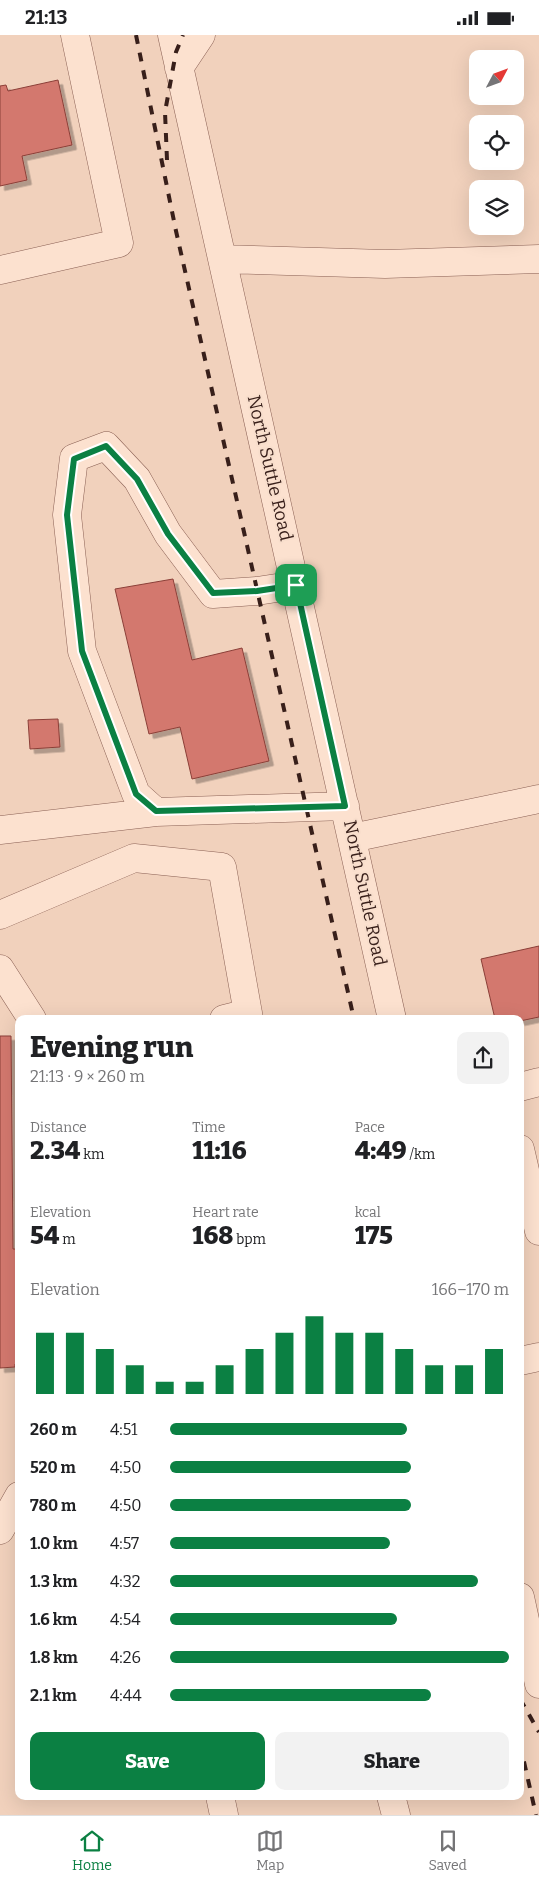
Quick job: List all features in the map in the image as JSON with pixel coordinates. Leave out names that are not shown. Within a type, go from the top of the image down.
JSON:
[{"type":"street","points":[[0,270],[119,243],[75,35]]},
{"type":"street","name":"North Suttle Road","points":[[172,35],[391,1015]]},
{"type":"street","points":[[180,68],[202,35]]},
{"type":"street","points":[[222,259],[385,264],[539,259]]},
{"type":"street","points":[[156,811],[136,794],[82,651],[67,515],[74,459],[106,446],[137,479],[168,534],[213,593],[257,591],[296,585]]},
{"type":"street","points":[[352,838],[539,799]]},
{"type":"street","points":[[0,829],[156,811],[345,806]]},
{"type":"street","points":[[0,915],[134,858],[222,867],[241,1015]]},
{"type":"street","points":[[0,969],[29,1015]]},
{"type":"street","points":[[524,1086],[539,1082]]},
{"type":"street","points":[[524,1166],[539,1231]]},
{"type":"street","points":[[524,1360],[539,1357]]},
{"type":"street","points":[[0,1530],[15,1503]]},
{"type":"street","points":[[524,1615],[539,1684]]},
{"type":"street","points":[[221,1800],[224,1815]]},
{"type":"street","points":[[392,1800],[396,1815]]},
{"type":"building","points":[[58,80],[72,145],[22,156],[27,180],[0,186],[0,86],[6,85],[8,91]]},
{"type":"building","points":[[173,579],[192,660],[242,648],[269,761],[192,779],[180,727],[149,734],[115,589]]},
{"type":"building","points":[[58,719],[60,747],[30,749],[28,720]]},
{"type":"building","points":[[539,946],[539,1017],[524,1020],[524,1015],[494,1015],[481,959]]},
{"type":"building","points":[[0,1036],[11,1036],[15,1367],[0,1368]]},
{"type":"railway","points":[[136,35],[176,231],[353,1015]]},
{"type":"railway","points":[[167,160],[165,112],[176,52],[183,35]]},
{"type":"railway","points":[[524,1706],[539,1732]]},
{"type":"railway","points":[[524,1762],[536,1815]]},
{"type":"route","points":[[106,446],[137,479],[168,534],[213,593],[257,591],[296,585],[345,806],[156,811],[136,794],[82,651],[67,515],[74,459],[106,446]]}]
